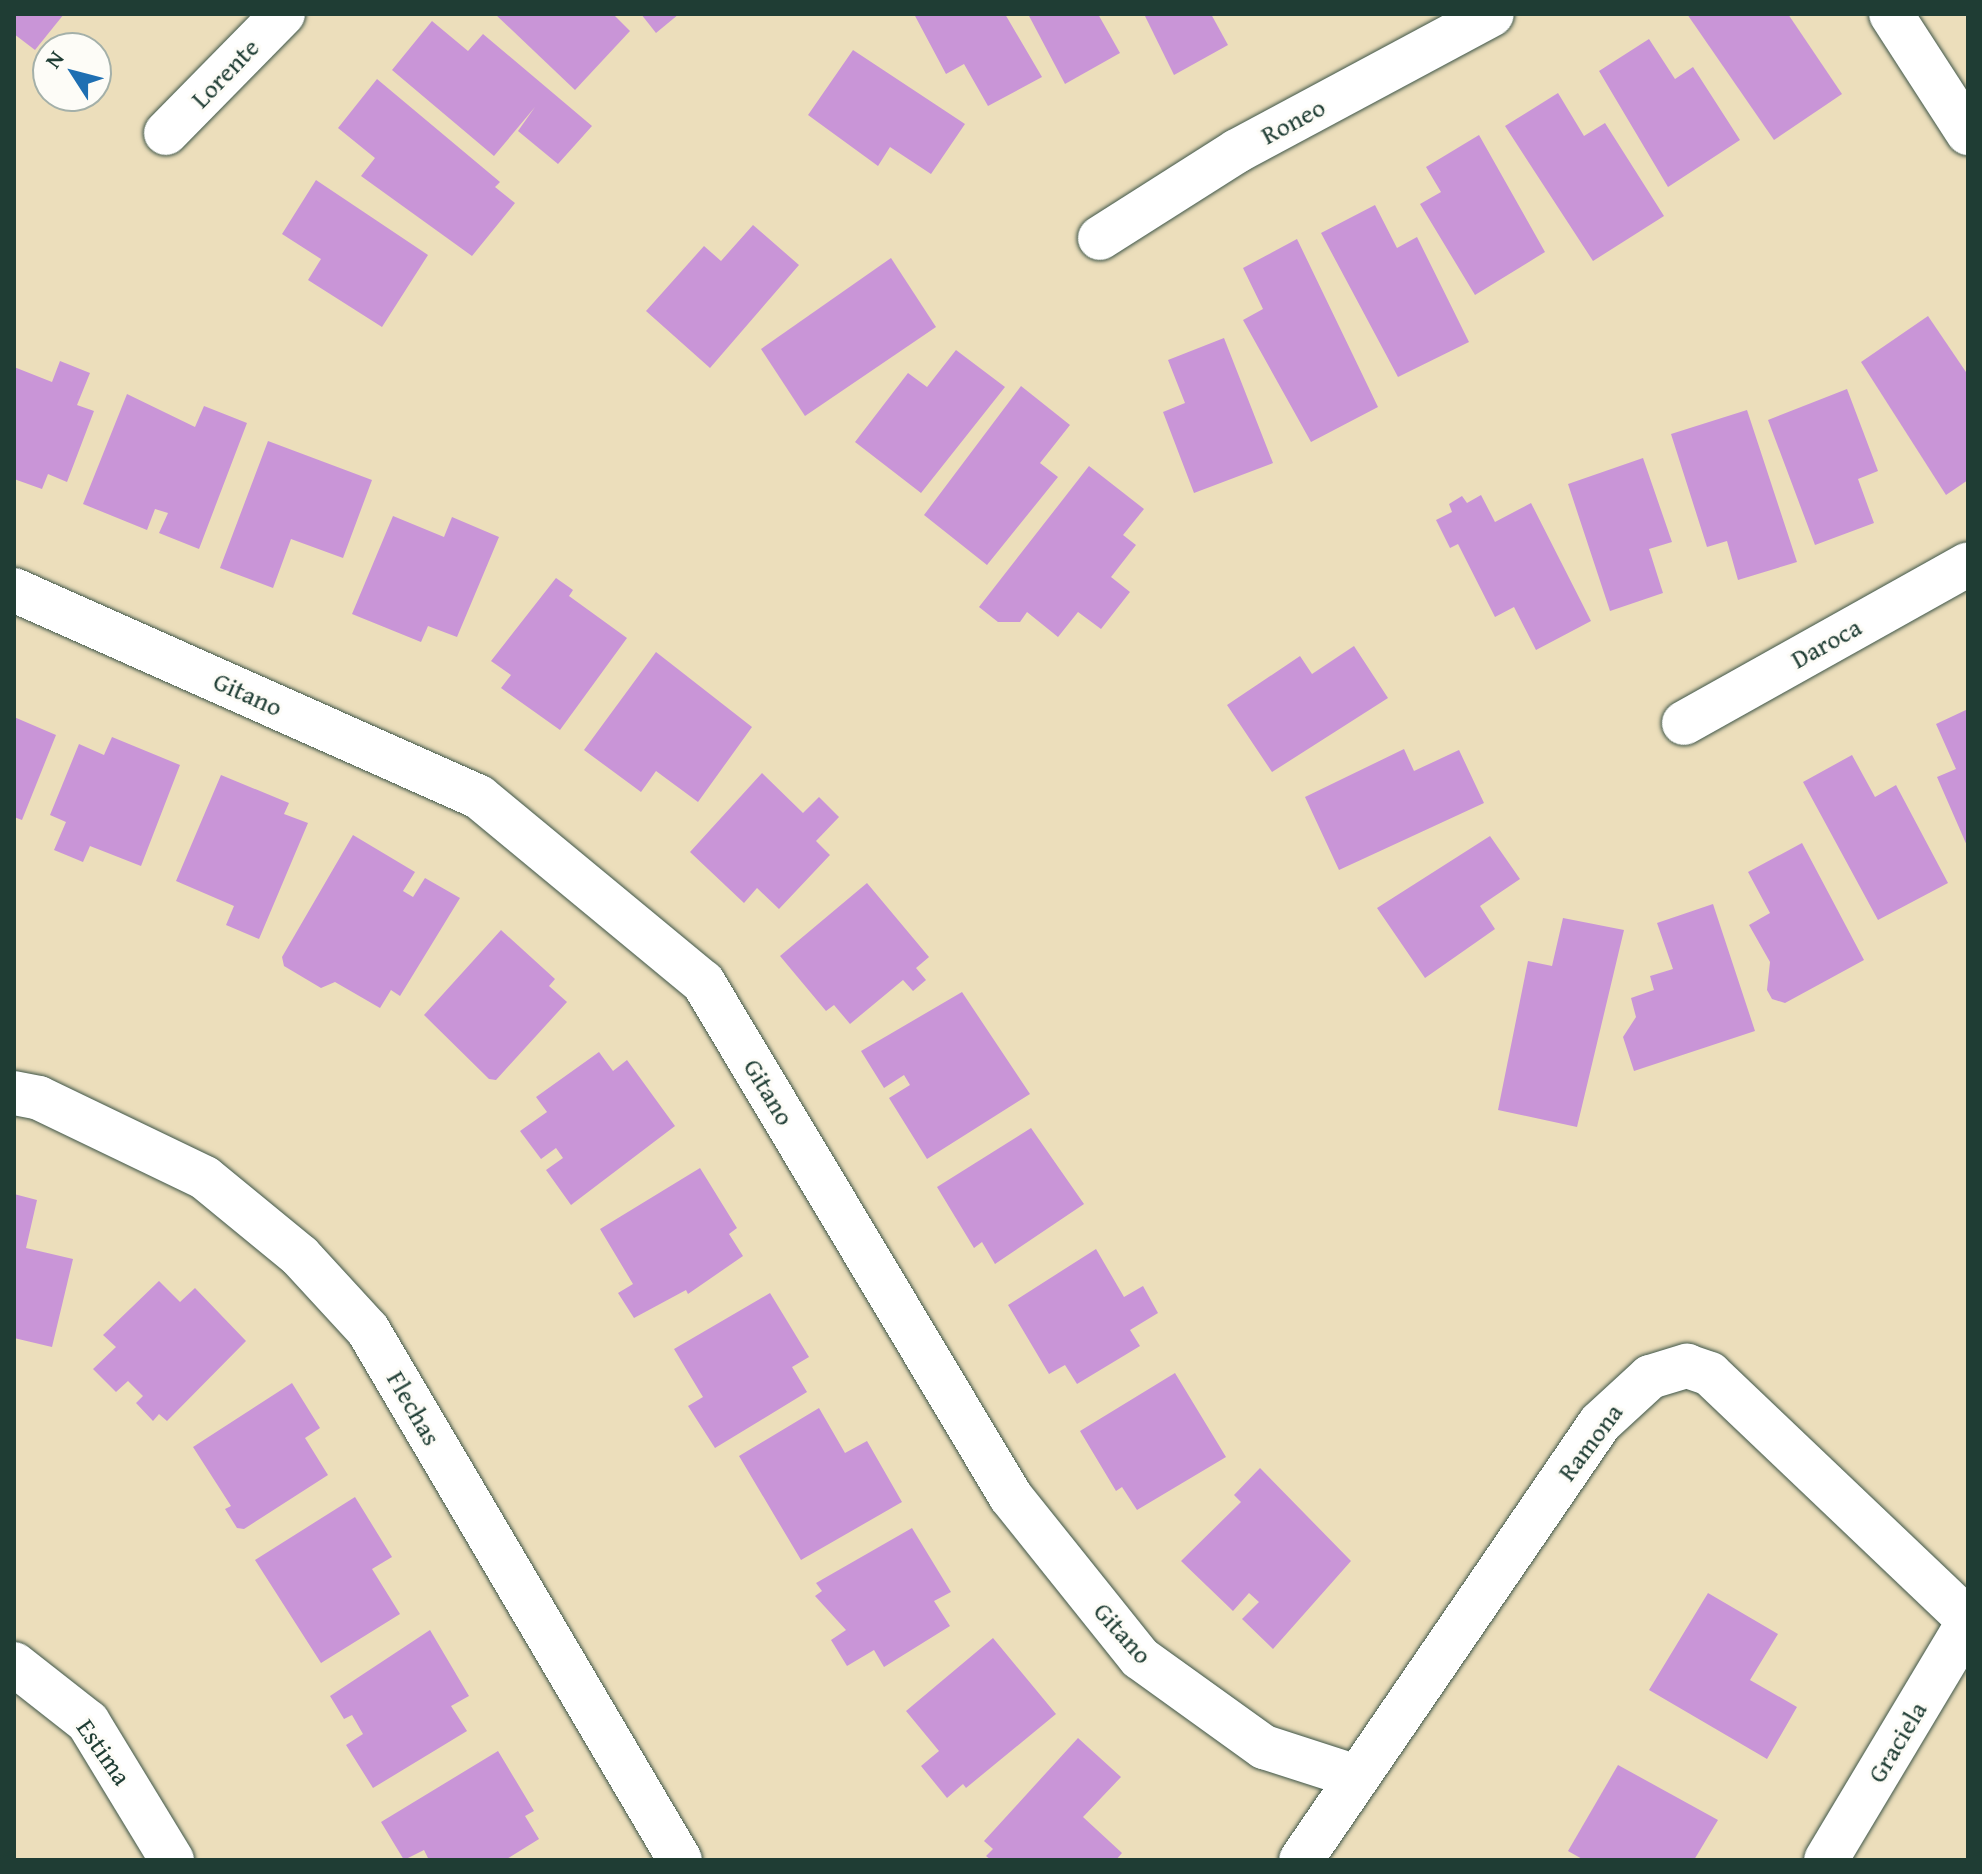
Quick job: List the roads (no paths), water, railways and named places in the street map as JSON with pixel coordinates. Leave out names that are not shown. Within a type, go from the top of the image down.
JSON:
[{"type":"street","name":"Lorente","points":[[166,133],[283,14]]},
{"type":"street","name":"Roneo","points":[[1100,238],[1237,151],[1492,14]]},
{"type":"street","points":[[1891,14],[1968,133]]},
{"type":"street","name":"Daroca","points":[[1684,723],[1968,564]]},
{"type":"street","name":"Gitano","points":[[14,590],[479,797],[703,982],[1011,1497],[1140,1658],[1264,1747],[1357,1777]]},
{"type":"street","name":"Flechas","points":[[14,1093],[39,1098],[205,1178],[300,1256],[368,1330],[680,1860]]},
{"type":"street","name":"Ramona","points":[[1301,1860],[1600,1423],[1650,1377],[1687,1366],[1710,1374],[1968,1622]]},
{"type":"street","name":"Graciela","points":[[1826,1860],[1968,1622]]},
{"type":"street","name":"Estima","points":[[14,1664],[88,1722],[172,1860]]}]
